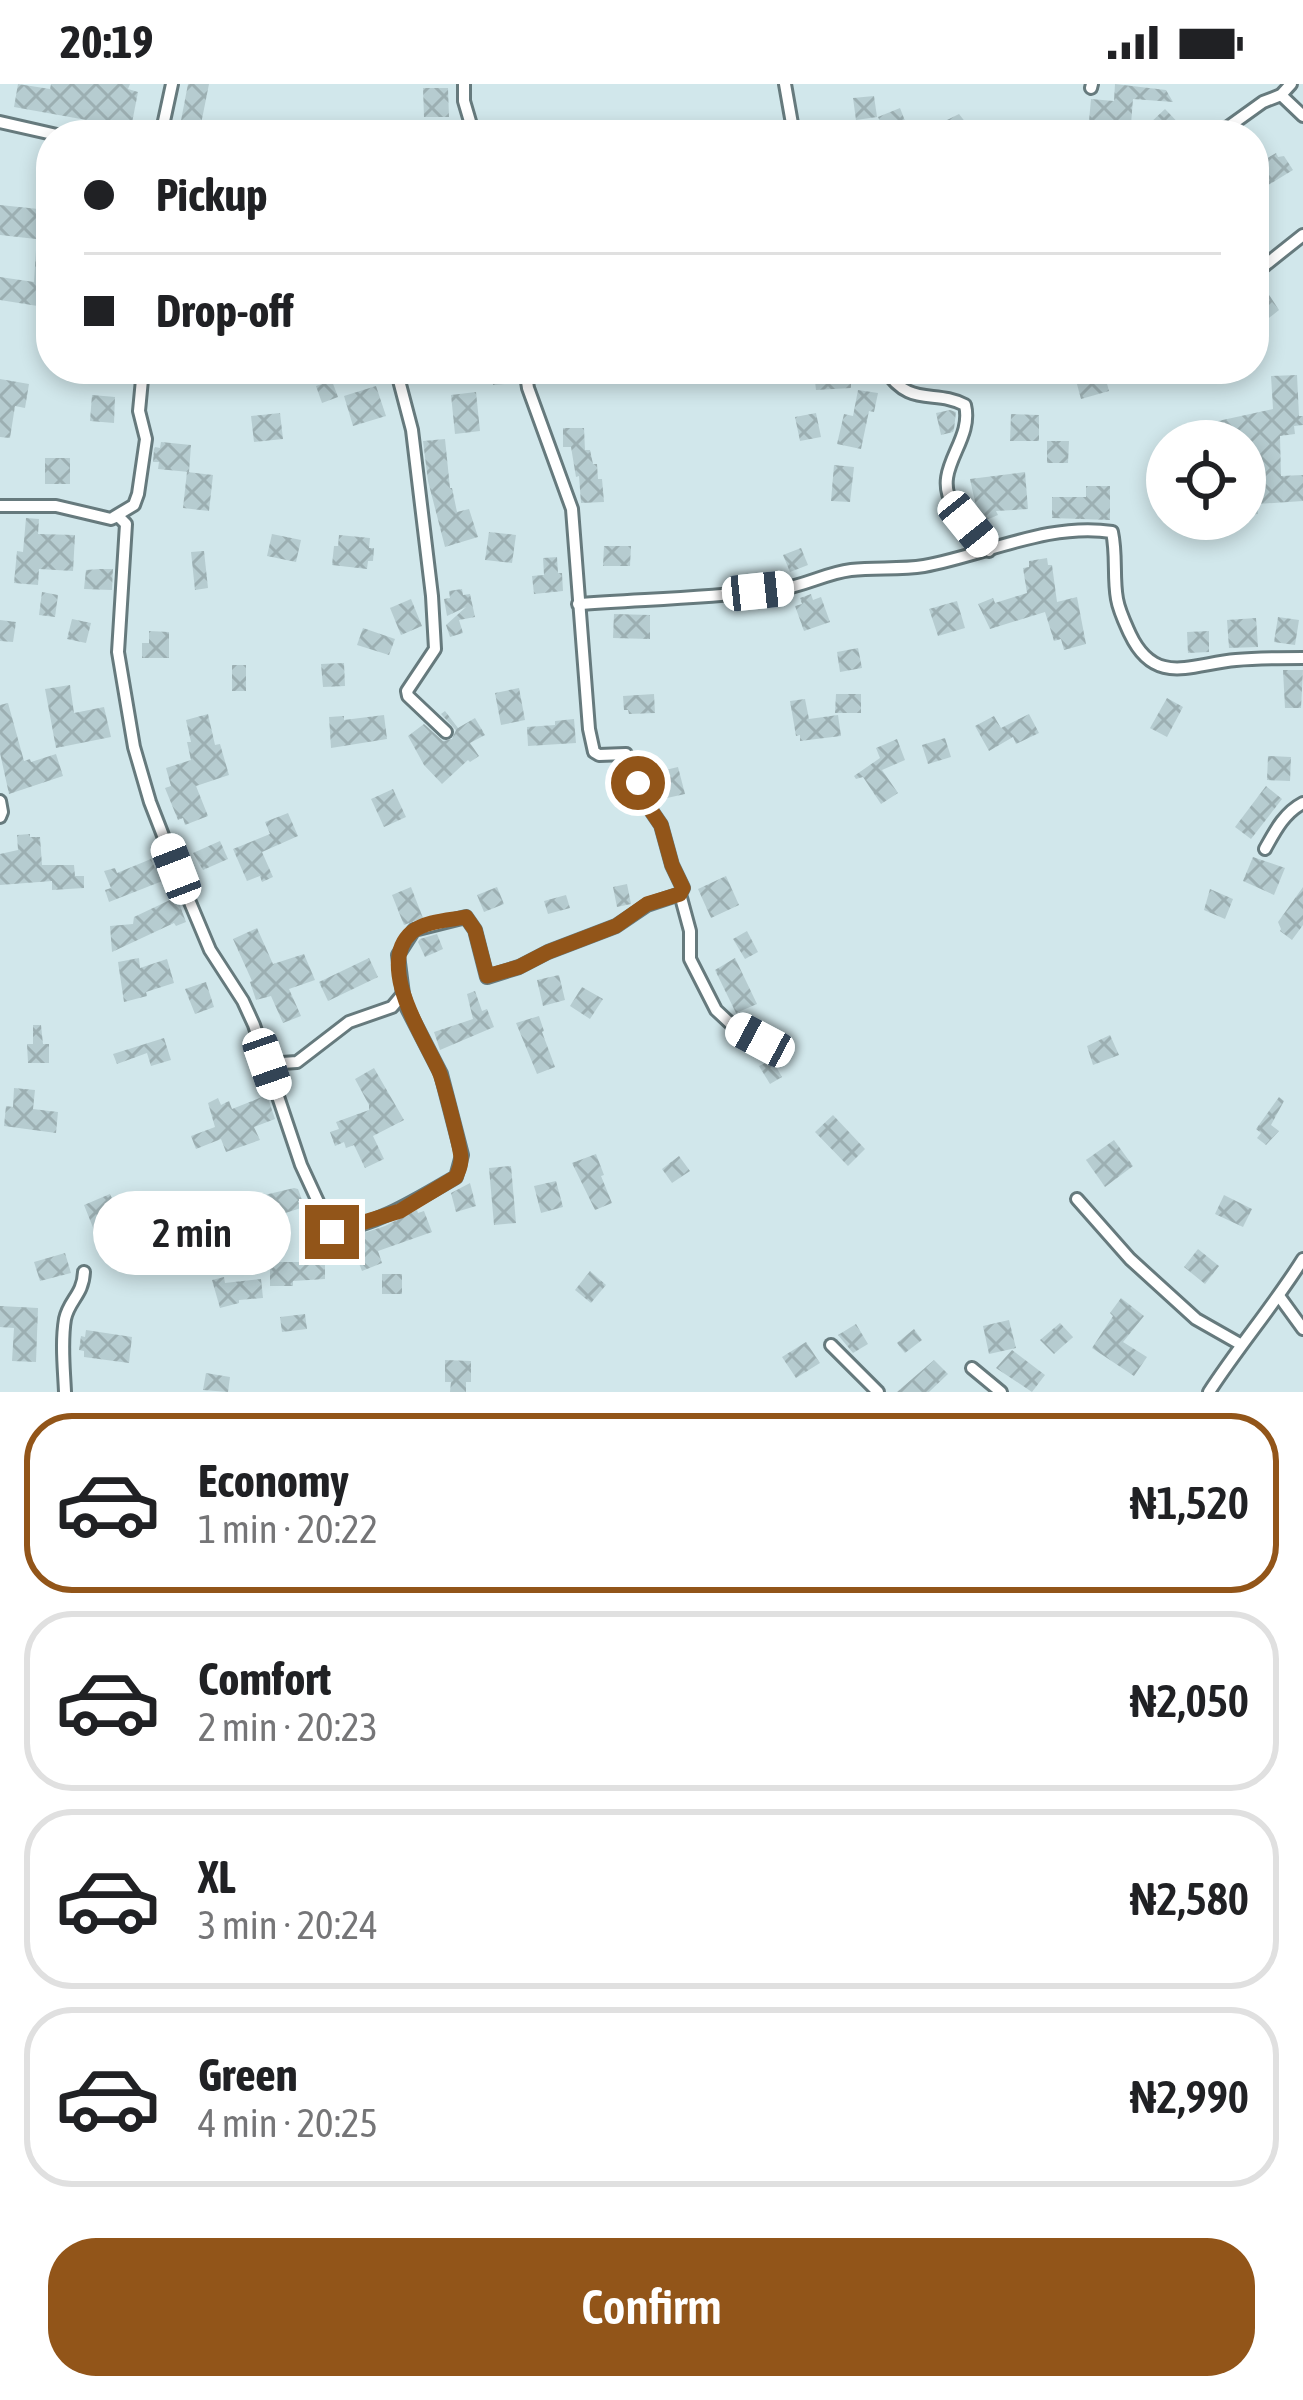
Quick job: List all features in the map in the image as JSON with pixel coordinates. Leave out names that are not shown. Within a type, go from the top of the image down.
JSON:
[{"type":"street","points":[[164,120],[172,84]]},
{"type":"street","points":[[464,84],[470,120]]},
{"type":"street","points":[[785,84],[791,120]]},
{"type":"street","points":[[1285,98],[1292,84]]},
{"type":"street","points":[[1285,98],[1303,116]]},
{"type":"street","points":[[1238,120],[1263,102],[1285,98]]},
{"type":"street","points":[[0,122],[36,130]]},
{"type":"street","points":[[1269,262],[1303,235]]},
{"type":"street","points":[[111,519],[134,505],[138,494],[146,439],[140,411],[142,384]]},
{"type":"street","points":[[400,384],[412,430],[433,596],[435,650],[407,691],[446,732]]},
{"type":"street","points":[[529,384],[572,508],[587,718],[594,752],[626,754],[661,825],[683,888],[680,894],[691,931],[690,959],[716,1010],[730,1024],[783,1054]]},
{"type":"street","points":[[898,384],[928,399],[965,405],[967,427],[946,484],[952,505],[989,551]]},
{"type":"street","points":[[0,506],[56,506],[124,520],[118,652],[134,747],[150,802],[209,950],[243,1000],[301,1165],[332,1232],[400,1211],[456,1177],[459,1169],[462,1155],[441,1074],[403,994],[400,949],[414,930],[466,917],[475,930],[487,976],[616,926],[647,904],[680,894]]},
{"type":"street","points":[[578,604],[787,588],[846,570],[900,569],[1060,532],[1112,532],[1123,620],[1139,653],[1150,662],[1162,668],[1191,668],[1235,660],[1303,658]]},
{"type":"street","points":[[0,801],[0,817]]},
{"type":"street","points":[[1265,849],[1280,823],[1303,803]]},
{"type":"street","points":[[267,1064],[297,1062],[349,1022],[380,1013],[397,1004],[403,994]]},
{"type":"street","points":[[380,1013],[412,1018]]},
{"type":"street","points":[[1077,1199],[1130,1259],[1196,1319],[1240,1344]]},
{"type":"street","points":[[1208,1392],[1303,1259]]},
{"type":"street","points":[[65,1392],[66,1313],[82,1288],[84,1272]]},
{"type":"street","points":[[1279,1296],[1303,1329]]},
{"type":"street","points":[[831,1345],[878,1392]]},
{"type":"street","points":[[973,1368],[1000,1392]]},
{"type":"building","points":[[18,84],[50,89],[51,84],[130,84],[128,89],[138,92],[133,120],[86,120],[14,107]]},
{"type":"building","points":[[188,84],[209,84],[202,120],[181,120]]},
{"type":"building","points":[[1115,84],[1166,90],[1173,102],[1133,99],[1131,120],[1089,120],[1091,99],[1114,101]]},
{"type":"building","points":[[423,88],[448,88],[449,117],[424,117]]},
{"type":"building","points":[[874,96],[877,117],[856,120],[853,98]]},
{"type":"building","points":[[900,108],[905,120],[879,120]]},
{"type":"building","points":[[1165,109],[1176,120],[1153,120]]},
{"type":"building","points":[[1284,156],[1293,170],[1269,185],[1269,157]]},
{"type":"building","points":[[0,205],[36,209],[36,239],[0,235]]},
{"type":"building","points":[[36,250],[36,306],[0,300],[0,277],[34,282]]},
{"type":"building","points":[[1269,295],[1279,310],[1269,318]]},
{"type":"building","points":[[1297,375],[1303,425],[1294,426],[1295,434],[1280,436],[1281,476],[1303,475],[1303,501],[1266,503],[1266,420],[1223,420],[1273,409],[1271,376]]},
{"type":"building","points":[[0,379],[29,384],[25,408],[15,406],[10,438],[0,437]]},
{"type":"building","points":[[333,384],[338,397],[322,403],[316,386]]},
{"type":"building","points":[[815,384],[851,384],[851,388],[816,390]]},
{"type":"building","points":[[1077,384],[1107,384],[1109,391],[1081,399]]},
{"type":"building","points":[[376,386],[386,416],[353,426],[344,396]]},
{"type":"building","points":[[858,390],[878,393],[861,449],[837,444],[844,414],[853,416]]},
{"type":"building","points":[[476,392],[480,431],[455,434],[451,395]]},
{"type":"building","points":[[92,395],[115,397],[114,423],[90,421]]},
{"type":"building","points":[[956,412],[953,432],[941,435],[936,413]]},
{"type":"building","points":[[280,413],[283,439],[254,442],[251,416]]},
{"type":"building","points":[[816,413],[821,437],[800,441],[795,417]]},
{"type":"building","points":[[1011,414],[1039,415],[1039,441],[1010,441]]},
{"type":"building","points":[[563,428],[584,428],[585,450],[590,450],[597,464],[604,502],[581,503],[571,447],[563,447]]},
{"type":"building","points":[[445,439],[457,512],[469,509],[478,537],[445,547],[423,441]]},
{"type":"building","points":[[1047,441],[1069,441],[1068,463],[1047,463]]},
{"type":"building","points":[[161,442],[191,445],[189,472],[158,469],[154,449]]},
{"type":"building","points":[[45,458],[70,458],[70,484],[45,484]]},
{"type":"building","points":[[834,465],[854,467],[850,502],[831,501]]},
{"type":"building","points":[[187,472],[213,475],[209,511],[183,508]]},
{"type":"building","points":[[1025,472],[1028,509],[996,511],[998,515],[984,521],[970,479]]},
{"type":"building","points":[[1086,486],[1110,486],[1110,520],[1052,518],[1052,497],[1086,497]]},
{"type":"building","points":[[26,518],[39,519],[38,534],[75,535],[73,571],[39,569],[38,585],[14,583]]},
{"type":"building","points":[[489,532],[516,535],[512,563],[485,560]]},
{"type":"building","points":[[272,534],[301,540],[296,562],[267,556]]},
{"type":"building","points":[[339,535],[370,538],[373,561],[368,561],[367,569],[332,565]]},
{"type":"building","points":[[604,546],[631,546],[630,566],[603,566]]},
{"type":"building","points":[[801,548],[808,565],[790,572],[783,555]]},
{"type":"building","points":[[204,551],[208,588],[195,590],[191,552]]},
{"type":"building","points":[[557,557],[563,591],[534,594],[532,576],[544,575],[543,558]]},
{"type":"building","points":[[1047,558],[1057,602],[1077,597],[1086,644],[1064,650],[1061,639],[1054,641],[1045,612],[990,629],[978,604],[1027,593],[1023,568],[1029,567],[1029,561]]},
{"type":"building","points":[[113,569],[112,590],[84,589],[86,570]]},
{"type":"building","points":[[462,589],[463,595],[470,594],[475,617],[459,620],[463,633],[450,637],[446,625],[466,607],[447,616],[444,599],[450,598],[449,591]]},
{"type":"building","points":[[42,592],[58,595],[55,617],[39,615]]},
{"type":"building","points":[[811,594],[813,600],[821,597],[830,622],[804,631],[795,606]]},
{"type":"building","points":[[411,599],[422,626],[401,635],[390,608]]},
{"type":"building","points":[[957,601],[965,628],[938,636],[929,609]]},
{"type":"building","points":[[614,614],[650,615],[650,639],[613,638]]},
{"type":"building","points":[[1278,617],[1299,620],[1295,645],[1274,642]]},
{"type":"building","points":[[1256,618],[1258,647],[1229,648],[1227,620]]},
{"type":"building","points":[[72,619],[91,623],[86,643],[67,639]]},
{"type":"building","points":[[0,620],[16,622],[13,642],[0,641]]},
{"type":"building","points":[[363,628],[395,639],[389,655],[357,645]]},
{"type":"building","points":[[149,631],[169,632],[169,658],[142,658],[142,643],[149,643]]},
{"type":"building","points":[[1209,631],[1209,652],[1188,653],[1187,632]]},
{"type":"building","points":[[858,648],[862,668],[840,672],[837,652]]},
{"type":"building","points":[[344,663],[345,686],[323,687],[321,664]]},
{"type":"building","points":[[232,665],[246,665],[246,691],[232,691]]},
{"type":"building","points":[[1283,670],[1303,670],[1301,708],[1285,708]]},
{"type":"building","points":[[70,685],[74,713],[104,707],[111,737],[56,748],[45,689]]},
{"type":"building","points":[[519,688],[525,720],[501,725],[495,693]]},
{"type":"building","points":[[654,694],[655,713],[624,710],[623,696]]},
{"type":"building","points":[[836,694],[861,694],[861,713],[835,713]]},
{"type":"building","points":[[1167,698],[1183,707],[1167,737],[1150,728]]},
{"type":"building","points":[[805,699],[809,719],[838,715],[841,736],[800,741],[790,701]]},
{"type":"building","points":[[8,703],[24,761],[56,754],[63,776],[9,794],[0,753],[0,705]]},
{"type":"building","points":[[445,711],[458,728],[475,718],[485,735],[470,743],[479,756],[442,784],[424,765],[408,736],[424,724],[443,741],[452,739],[456,730],[441,714]]},
{"type":"building","points":[[208,714],[229,775],[196,786],[208,816],[185,825],[183,818],[178,820],[165,788],[171,786],[166,768],[191,760],[186,720]]},
{"type":"building","points":[[1029,714],[1039,733],[1016,744],[1013,737],[989,751],[975,726],[994,716],[1001,728]]},
{"type":"building","points":[[384,715],[387,739],[331,748],[329,717]]},
{"type":"building","points":[[574,719],[576,743],[528,746],[527,727]]},
{"type":"building","points":[[945,738],[951,757],[928,764],[922,745]]},
{"type":"building","points":[[897,739],[905,760],[882,770],[898,793],[881,804],[863,777],[854,776],[880,758],[876,748]]},
{"type":"building","points":[[1268,756],[1291,757],[1290,781],[1267,780]]},
{"type":"building","points":[[678,767],[685,794],[667,798],[661,771]]},
{"type":"building","points":[[1266,786],[1282,799],[1251,839],[1235,827]]},
{"type":"building","points":[[393,789],[406,817],[384,827],[371,799]]},
{"type":"building","points":[[288,813],[298,836],[262,852],[273,877],[247,881],[233,849],[270,834],[265,822]]},
{"type":"building","points":[[17,835],[40,837],[42,865],[74,865],[75,876],[84,876],[84,888],[52,890],[52,881],[0,885],[0,854],[18,850]]},
{"type":"building","points":[[220,841],[228,859],[203,870],[193,853]]},
{"type":"building","points":[[1253,857],[1285,868],[1274,895],[1243,881]]},
{"type":"building","points":[[151,859],[165,880],[109,902],[105,890],[111,888],[104,871],[115,868],[117,873]]},
{"type":"building","points":[[726,876],[739,905],[711,918],[698,889]]},
{"type":"building","points":[[172,884],[186,922],[112,952],[110,926],[133,924],[134,917],[172,899],[167,886]]},
{"type":"building","points":[[627,884],[631,904],[617,907],[613,887]]},
{"type":"building","points":[[411,887],[423,918],[404,925],[392,895]]},
{"type":"building","points":[[497,887],[504,904],[484,912],[477,895]]},
{"type":"building","points":[[1303,887],[1303,925],[1292,940],[1280,931],[1278,922]]},
{"type":"building","points":[[1210,889],[1233,899],[1225,919],[1204,910]]},
{"type":"building","points":[[566,895],[570,908],[548,914],[544,901]]},
{"type":"building","points":[[257,928],[273,964],[304,954],[315,980],[289,989],[301,1016],[283,1023],[271,996],[256,1000],[233,939]]},
{"type":"building","points":[[747,931],[758,952],[745,959],[733,939]]},
{"type":"building","points":[[437,934],[443,949],[425,957],[418,942]]},
{"type":"building","points":[[139,958],[140,968],[167,959],[174,983],[124,1002],[118,962]]},
{"type":"building","points":[[369,958],[378,977],[328,1001],[319,982]]},
{"type":"building","points":[[735,958],[757,1004],[736,1013],[715,970]]},
{"type":"building","points":[[559,975],[565,1000],[543,1006],[537,980]]},
{"type":"building","points":[[206,982],[214,1007],[195,1014],[185,989]]},
{"type":"building","points":[[582,987],[603,999],[590,1019],[570,1006]]},
{"type":"building","points":[[475,991],[494,1027],[440,1050],[434,1032],[473,1019],[467,994]]},
{"type":"building","points":[[539,1016],[555,1067],[537,1074],[516,1023]]},
{"type":"building","points":[[33,1025],[41,1025],[43,1044],[49,1044],[49,1063],[28,1063]]},
{"type":"building","points":[[1110,1035],[1119,1055],[1093,1065],[1087,1046]]},
{"type":"building","points":[[164,1038],[171,1060],[151,1066],[147,1053],[117,1064],[113,1054]]},
{"type":"building","points":[[772,1060],[782,1077],[770,1084],[759,1066]]},
{"type":"building","points":[[374,1068],[404,1120],[373,1136],[384,1159],[365,1168],[354,1145],[335,1146],[330,1132],[339,1129],[336,1122],[369,1110],[355,1079]]},
{"type":"building","points":[[14,1088],[35,1090],[33,1109],[58,1112],[56,1133],[4,1126],[6,1106],[13,1107]]},
{"type":"building","points":[[267,1095],[275,1119],[254,1127],[260,1140],[226,1152],[221,1139],[196,1149],[191,1136],[215,1127],[208,1103],[218,1098],[221,1105],[229,1101],[232,1109]]},
{"type":"building","points":[[1279,1097],[1284,1101],[1271,1125],[1279,1131],[1266,1145],[1257,1138],[1261,1133],[1256,1129]]},
{"type":"building","points":[[833,1115],[865,1149],[848,1166],[815,1132]]},
{"type":"building","points":[[1114,1140],[1133,1166],[1105,1187],[1086,1160]]},
{"type":"building","points":[[596,1154],[612,1203],[595,1210],[572,1163]]},
{"type":"building","points":[[679,1156],[690,1171],[672,1183],[662,1169]]},
{"type":"building","points":[[511,1166],[516,1223],[494,1225],[489,1168]]},
{"type":"building","points":[[556,1181],[563,1207],[541,1213],[534,1186]]},
{"type":"building","points":[[470,1183],[476,1206],[456,1212],[451,1193]]},
{"type":"building","points":[[294,1188],[301,1208],[249,1220],[243,1200]]},
{"type":"building","points":[[110,1194],[121,1229],[111,1233],[108,1224],[94,1230],[84,1205]]},
{"type":"building","points":[[1224,1195],[1252,1209],[1243,1227],[1215,1214]]},
{"type":"building","points":[[424,1211],[432,1232],[378,1251],[382,1263],[362,1271],[349,1238]]},
{"type":"building","points":[[302,1249],[325,1253],[325,1279],[270,1286],[270,1262],[302,1262]]},
{"type":"building","points":[[1198,1249],[1219,1266],[1205,1284],[1184,1267]]},
{"type":"building","points":[[65,1253],[71,1273],[40,1281],[34,1262]]},
{"type":"building","points":[[590,1271],[606,1285],[591,1303],[575,1290]]},
{"type":"building","points":[[382,1274],[402,1274],[402,1294],[382,1294]]},
{"type":"building","points":[[224,1277],[225,1283],[261,1279],[263,1298],[220,1308],[212,1280]]},
{"type":"building","points":[[1121,1298],[1144,1316],[1123,1342],[1147,1357],[1134,1376],[1092,1348]]},
{"type":"building","points":[[0,1306],[38,1308],[36,1362],[12,1361],[14,1328],[0,1327]]},
{"type":"building","points":[[305,1314],[307,1329],[282,1332],[280,1317]]},
{"type":"building","points":[[1009,1320],[1016,1348],[989,1354],[983,1326]]},
{"type":"building","points":[[1060,1323],[1073,1337],[1054,1354],[1040,1340]]},
{"type":"building","points":[[856,1324],[868,1344],[853,1353],[838,1335]]},
{"type":"building","points":[[914,1329],[922,1340],[905,1353],[897,1343]]},
{"type":"building","points":[[86,1330],[132,1337],[129,1363],[84,1357],[79,1350]]},
{"type":"building","points":[[806,1342],[820,1363],[796,1378],[782,1357]]},
{"type":"building","points":[[1012,1350],[1045,1375],[1032,1392],[996,1368]]},
{"type":"building","points":[[445,1360],[471,1361],[466,1392],[450,1392]]},
{"type":"building","points":[[934,1360],[948,1374],[929,1392],[897,1392]]},
{"type":"building","points":[[206,1373],[230,1377],[228,1392],[203,1390]]},
{"type":"route","points":[[332,1232],[400,1211],[456,1177],[459,1169],[462,1155],[441,1074],[406,1008],[398,962],[403,944],[414,930],[466,917],[475,930],[487,976],[616,926],[647,904],[680,894],[683,888],[661,825],[638,783]]}]
